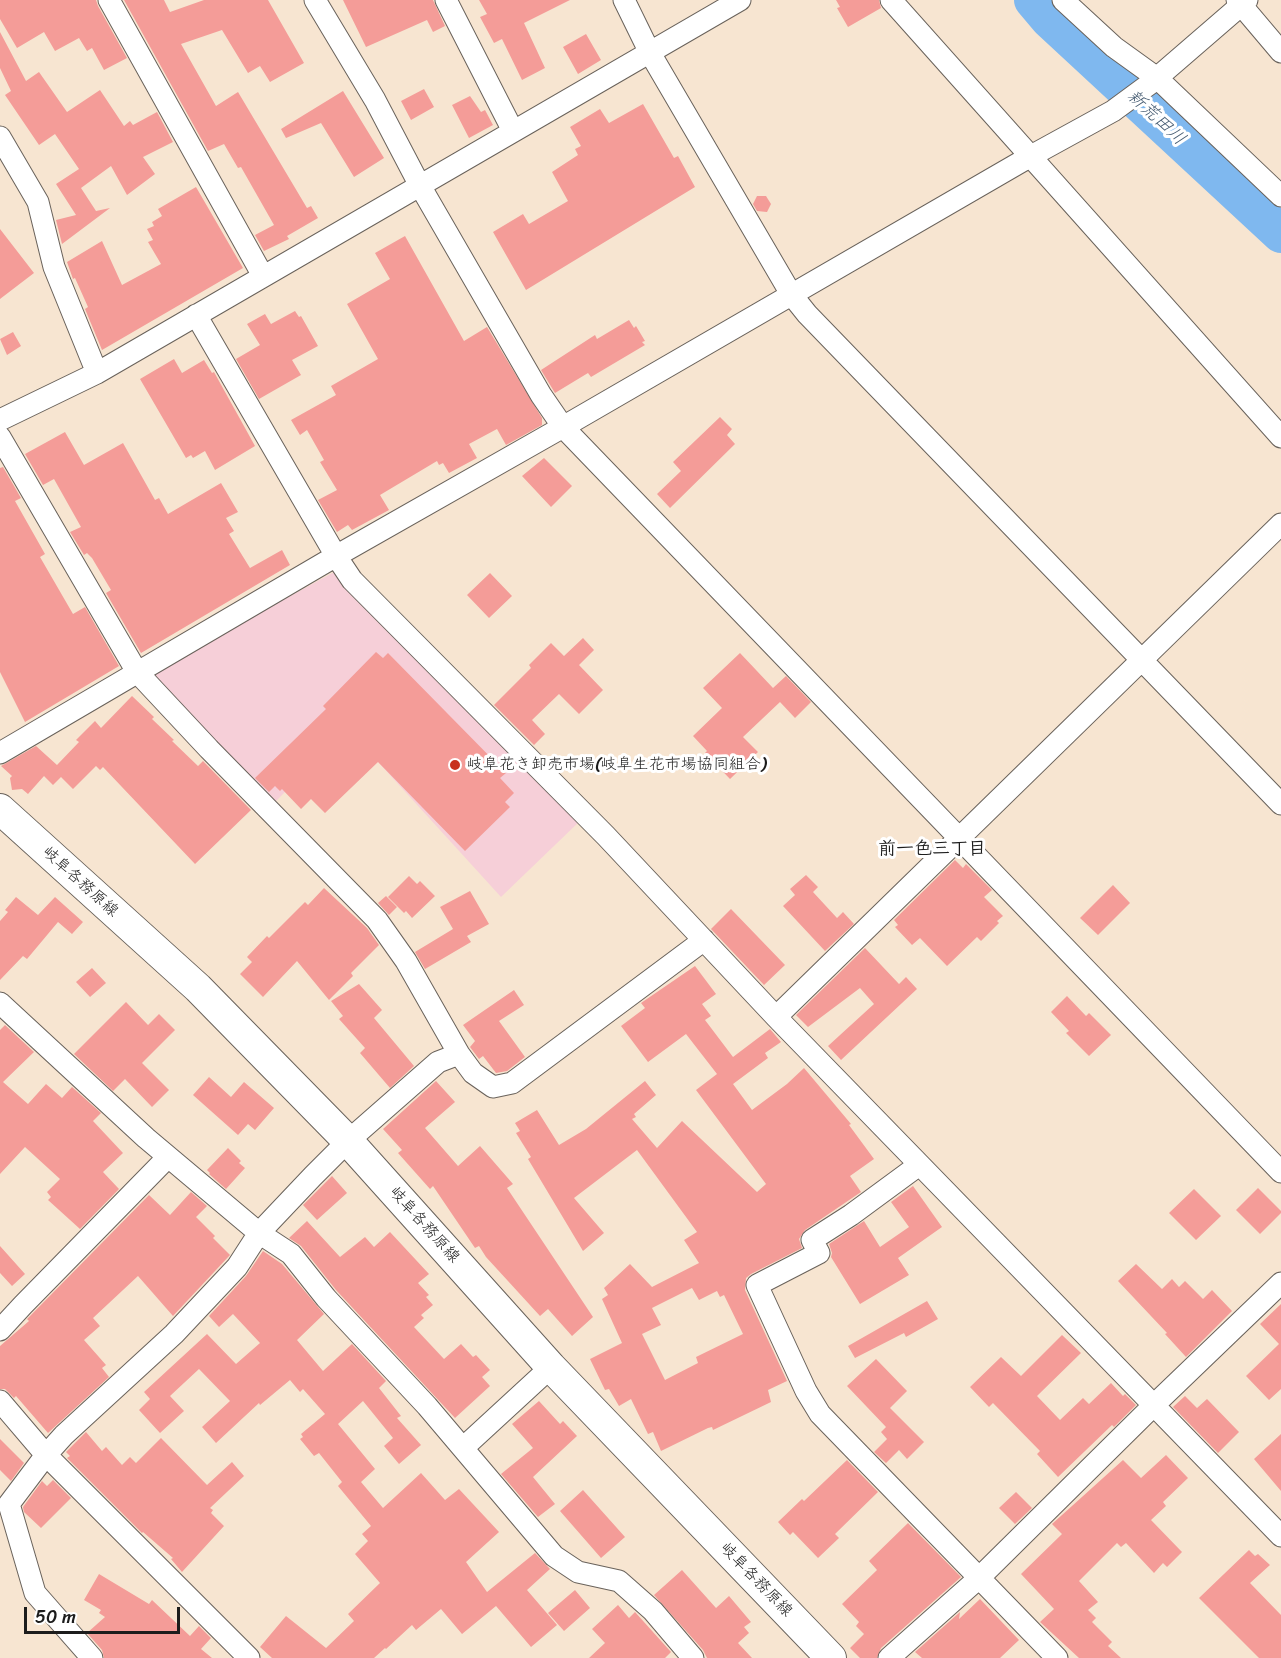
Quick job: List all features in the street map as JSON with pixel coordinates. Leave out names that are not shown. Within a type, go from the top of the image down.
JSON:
[{"type":"main road","name":"岐阜各務原線","points":[[0,809],[198,988],[348,1141],[551,1367],[831,1658]]},
{"type":"street","points":[[109,0],[263,276]]},
{"type":"street","points":[[315,0],[375,100],[419,184],[541,395],[562,427],[1281,1172]]},
{"type":"street","points":[[446,0],[513,131]]},
{"type":"street","points":[[624,0],[650,53],[791,294],[807,314],[1281,804]]},
{"type":"street","points":[[0,420],[97,373],[419,184],[740,0]]},
{"type":"street","points":[[891,0],[1281,437]]},
{"type":"street","points":[[1063,0],[1281,196]]},
{"type":"street","points":[[0,753],[336,556],[1030,156],[1113,111],[1154,80],[1242,2],[1281,52]]},
{"type":"street","points":[[0,137],[38,202],[54,267],[97,373]]},
{"type":"street","points":[[196,315],[352,580],[606,836],[776,1017],[1281,1536]]},
{"type":"street","points":[[0,437],[137,672],[209,749],[377,920],[406,961],[472,1073],[492,1087],[512,1083],[704,940]]},
{"type":"street","points":[[776,1017],[1281,524]]},
{"type":"street","points":[[0,1003],[168,1157],[259,1233],[291,1254],[326,1298],[427,1406],[554,1556],[578,1572],[619,1581],[653,1611],[693,1658]]},
{"type":"street","points":[[92,1658],[35,1593],[9,1504],[64,1435],[174,1334],[237,1267],[259,1233],[348,1141],[438,1062],[459,1054]]},
{"type":"street","points":[[0,1330],[168,1157]]},
{"type":"street","points":[[919,1165],[851,1215],[812,1240],[819,1253],[757,1285],[806,1391],[820,1414],[1058,1658]]},
{"type":"street","points":[[889,1658],[979,1578],[1281,1283]]},
{"type":"street","points":[[463,1448],[551,1367]]},
{"type":"street","points":[[0,1401],[46,1455],[249,1658]]},
{"type":"shaded area","name":"岐阜花き卸売市場(岐阜生花市場協同組合)","points":[[336,571],[582,819],[501,897],[348,729],[275,802],[150,673]]},
{"type":"building","points":[[0,0],[96,0],[127,58],[104,70],[92,48],[87,51],[79,38],[55,51],[44,32],[17,48],[0,19]]},
{"type":"building","points":[[124,0],[164,0],[170,12],[204,0],[268,0],[304,63],[270,82],[260,66],[248,73],[222,30],[181,44],[216,106],[238,92],[307,208],[311,206],[318,218],[287,236],[289,239],[264,251],[255,235],[274,225],[241,167],[238,168],[224,144],[208,151]]},
{"type":"building","points":[[343,0],[433,0],[445,26],[433,32],[427,20],[366,47]]},
{"type":"building","points":[[479,0],[570,0],[524,23],[545,68],[522,80],[502,39],[494,43],[480,17],[487,14]]},
{"type":"building","points":[[836,0],[879,0],[881,8],[848,27],[837,8],[840,7]]},
{"type":"building","points":[[0,32],[26,81],[39,72],[67,112],[100,90],[124,126],[130,121],[133,125],[157,112],[173,142],[143,157],[155,174],[127,195],[111,166],[81,188],[96,211],[110,208],[62,244],[56,220],[76,215],[56,184],[79,169],[55,134],[39,145],[5,95],[11,91],[0,68]]},
{"type":"building","points":[[586,34],[601,60],[578,74],[563,47]]},
{"type":"building","points":[[424,89],[434,107],[411,120],[401,101]]},
{"type":"building","points":[[343,91],[384,158],[354,177],[321,123],[286,138],[281,129]]},
{"type":"building","points":[[470,96],[481,112],[485,110],[493,125],[469,138],[452,105]]},
{"type":"building","points":[[643,104],[674,158],[678,156],[695,187],[526,290],[493,232],[523,214],[529,224],[568,201],[552,172],[578,155],[575,149],[581,146],[570,127],[600,109],[609,123]]},
{"type":"building","points":[[196,187],[243,268],[102,350],[85,309],[88,307],[67,262],[102,241],[122,285],[161,264],[148,242],[153,240],[147,229],[154,226],[152,222],[162,216],[158,209]]},
{"type":"building","points":[[757,196],[766,196],[771,204],[767,212],[757,211],[753,204]]},
{"type":"building","points":[[0,229],[34,273],[0,299]]},
{"type":"building","points":[[405,236],[464,341],[487,327],[542,418],[542,425],[506,445],[497,429],[469,444],[477,458],[449,473],[443,463],[439,465],[437,461],[380,495],[389,510],[352,530],[348,525],[337,532],[318,500],[337,490],[320,462],[324,460],[307,430],[300,435],[291,420],[336,395],[331,386],[378,359],[347,304],[390,279],[375,253]]},
{"type":"building","points":[[295,311],[299,317],[301,316],[318,346],[292,360],[301,375],[259,399],[236,359],[260,345],[247,324],[265,314],[271,324]]},
{"type":"building","points":[[629,320],[634,328],[636,326],[645,345],[591,377],[588,373],[555,393],[541,370],[595,335],[597,339]]},
{"type":"building","points":[[13,332],[21,346],[7,355],[0,339]]},
{"type":"building","points":[[174,359],[182,373],[204,360],[212,373],[214,372],[255,446],[215,470],[205,451],[193,458],[191,455],[186,458],[140,379]]},
{"type":"building","points":[[720,417],[732,429],[727,435],[735,444],[670,508],[657,494],[681,471],[673,462]]},
{"type":"building","points":[[65,432],[84,465],[123,443],[155,500],[159,498],[168,514],[221,483],[238,512],[226,518],[234,531],[229,534],[250,568],[282,550],[290,565],[141,653],[106,593],[111,590],[92,558],[87,553],[84,555],[70,532],[81,527],[54,479],[43,485],[25,454]]},
{"type":"building","points":[[544,458],[572,486],[551,507],[522,476]]},
{"type":"building","points":[[3,467],[21,498],[15,501],[45,554],[40,557],[73,614],[85,607],[119,666],[25,722],[0,672],[0,468]]},
{"type":"building","points":[[490,573],[512,596],[489,618],[467,595]]},
{"type":"building","points":[[583,638],[594,650],[579,665],[603,690],[579,714],[559,694],[532,720],[545,734],[534,745],[494,705],[531,668],[529,665],[551,643],[564,656]]},
{"type":"building","points":[[376,652],[383,658],[388,653],[506,773],[500,778],[514,793],[505,802],[510,807],[465,851],[378,762],[325,813],[311,799],[301,809],[282,789],[280,791],[275,786],[269,792],[255,778],[326,709],[323,706]]},
{"type":"building","points":[[740,653],[773,688],[786,676],[811,702],[795,718],[780,702],[743,737],[758,752],[730,779],[705,753],[707,751],[693,736],[722,708],[703,688]]},
{"type":"building","points":[[132,696],[198,766],[203,761],[251,810],[195,864],[103,767],[100,770],[96,766],[73,789],[61,777],[53,785],[44,776],[28,794],[22,789],[12,790],[10,778],[12,776],[1,766],[36,746],[57,765],[79,742],[76,740],[95,721],[101,728]]},
{"type":"building","points":[[955,860],[963,868],[966,864],[992,890],[984,897],[1003,916],[981,941],[977,937],[947,966],[920,938],[912,945],[895,927],[898,925],[894,920]]},
{"type":"building","points":[[806,875],[818,887],[813,892],[837,918],[843,912],[854,924],[825,951],[783,906],[795,895],[790,889]]},
{"type":"building","points":[[409,876],[417,884],[420,881],[435,896],[412,918],[388,897]]},
{"type":"building","points":[[1113,885],[1130,903],[1098,935],[1080,918]]},
{"type":"building","points":[[324,888],[367,928],[379,945],[351,973],[353,976],[329,1000],[297,961],[263,997],[240,974],[252,962],[247,957],[267,936],[269,938],[305,902],[308,905]]},
{"type":"building","points":[[470,891],[489,924],[467,936],[471,942],[425,969],[415,952],[453,929],[440,907]]},
{"type":"building","points":[[386,896],[397,907],[389,915],[378,903]]},
{"type":"building","points":[[16,897],[38,915],[55,897],[83,922],[72,934],[58,922],[27,959],[23,956],[0,980],[0,921],[8,912],[5,910]]},
{"type":"building","points":[[731,909],[785,965],[764,985],[711,929]]},
{"type":"building","points":[[865,948],[899,984],[906,977],[917,989],[841,1060],[828,1046],[874,1004],[860,988],[808,1027],[796,1015]]},
{"type":"building","points":[[695,966],[716,994],[702,1004],[711,1016],[705,1020],[733,1057],[770,1029],[781,1042],[765,1053],[768,1058],[733,1084],[752,1110],[804,1068],[851,1124],[849,1125],[874,1159],[850,1176],[861,1192],[805,1230],[799,1239],[802,1248],[746,1278],[745,1290],[787,1381],[768,1390],[771,1402],[713,1430],[712,1427],[708,1428],[661,1451],[653,1432],[648,1434],[631,1399],[619,1406],[609,1389],[605,1390],[590,1359],[622,1343],[602,1299],[608,1295],[604,1288],[630,1264],[652,1287],[699,1263],[684,1240],[697,1232],[637,1150],[574,1198],[604,1233],[583,1251],[528,1159],[531,1157],[516,1133],[520,1131],[515,1123],[537,1110],[559,1145],[586,1129],[645,1081],[656,1095],[634,1114],[636,1117],[632,1119],[657,1148],[682,1121],[757,1192],[766,1184],[696,1090],[717,1074],[686,1034],[648,1062],[621,1026],[645,1008],[641,1003]],"holes":[[[692,1288],[699,1300],[717,1291],[720,1297],[724,1295],[743,1334],[696,1357],[698,1363],[665,1380],[642,1334],[661,1325],[652,1308]]]},
{"type":"building","points":[[92,968],[106,983],[90,997],[76,982]]},
{"type":"building","points":[[359,984],[382,1010],[374,1018],[414,1066],[390,1088],[360,1053],[365,1048],[339,1019],[343,1016],[331,1001]]},
{"type":"building","points":[[514,990],[524,1005],[499,1021],[525,1057],[507,1071],[496,1073],[483,1056],[479,1059],[470,1047],[475,1041],[463,1025]]},
{"type":"building","points":[[1067,996],[1086,1016],[1089,1013],[1111,1035],[1089,1056],[1066,1033],[1069,1031],[1051,1012]]},
{"type":"building","points":[[126,1002],[148,1025],[159,1014],[175,1030],[142,1063],[169,1090],[152,1107],[125,1079],[113,1091],[74,1054]]},
{"type":"building","points":[[5,1025],[34,1052],[3,1082],[28,1104],[46,1084],[62,1098],[72,1087],[101,1113],[93,1121],[123,1153],[103,1172],[119,1189],[80,1229],[48,1200],[51,1197],[47,1192],[60,1179],[25,1147],[0,1174],[0,1030]]},
{"type":"building","points":[[209,1077],[231,1097],[244,1082],[274,1108],[255,1130],[248,1124],[238,1135],[193,1095]]},
{"type":"building","points":[[436,1081],[455,1102],[425,1128],[458,1166],[480,1146],[513,1184],[507,1188],[593,1317],[572,1336],[548,1309],[540,1316],[486,1257],[479,1246],[475,1248],[433,1186],[430,1189],[398,1153],[402,1150],[383,1129]]},
{"type":"building","points":[[228,1148],[245,1168],[226,1189],[207,1170]]},
{"type":"building","points":[[332,1176],[347,1193],[317,1220],[303,1205]]},
{"type":"building","points":[[913,1186],[942,1227],[898,1258],[909,1275],[860,1304],[831,1257],[829,1244],[864,1221],[880,1247],[909,1227],[891,1202]]},
{"type":"building","points":[[1258,1188],[1281,1211],[1260,1234],[1236,1210]]},
{"type":"building","points":[[1194,1189],[1221,1216],[1196,1240],[1169,1213]]},
{"type":"building","points":[[191,1192],[207,1206],[196,1217],[230,1255],[173,1316],[138,1276],[93,1318],[100,1326],[84,1340],[106,1365],[102,1368],[109,1377],[48,1433],[16,1396],[14,1398],[5,1389],[0,1389],[0,1346],[29,1321],[27,1319],[149,1195],[170,1215]]},
{"type":"building","points":[[307,1221],[340,1257],[365,1237],[374,1247],[390,1232],[429,1274],[418,1283],[429,1295],[426,1297],[433,1305],[421,1315],[424,1318],[414,1327],[444,1359],[461,1344],[473,1357],[476,1355],[490,1370],[482,1377],[490,1386],[455,1418],[336,1290],[301,1246],[289,1238]]},
{"type":"building","points":[[0,1246],[25,1274],[12,1286],[0,1273]]},
{"type":"building","points":[[263,1251],[282,1264],[324,1314],[297,1340],[323,1371],[352,1344],[386,1381],[379,1388],[401,1416],[397,1418],[421,1445],[399,1464],[384,1446],[393,1438],[363,1401],[338,1424],[375,1469],[361,1482],[383,1508],[421,1473],[445,1500],[459,1489],[499,1532],[466,1562],[487,1592],[535,1553],[550,1569],[527,1590],[557,1625],[531,1647],[496,1606],[462,1634],[441,1609],[416,1630],[412,1625],[374,1658],[272,1658],[260,1647],[286,1616],[326,1648],[354,1621],[348,1614],[380,1583],[355,1554],[368,1541],[362,1534],[371,1526],[338,1486],[342,1482],[319,1453],[314,1456],[300,1439],[303,1437],[301,1434],[325,1414],[303,1389],[300,1392],[290,1380],[260,1405],[259,1403],[216,1443],[202,1427],[230,1401],[199,1369],[170,1396],[184,1411],[160,1433],[139,1410],[150,1399],[144,1392],[207,1334],[236,1364],[260,1343],[233,1314],[219,1327],[209,1316],[246,1276]]},
{"type":"building","points":[[1136,1264],[1162,1289],[1172,1279],[1179,1287],[1185,1281],[1203,1299],[1212,1290],[1232,1311],[1186,1357],[1165,1334],[1167,1333],[1118,1281]]},
{"type":"building","points":[[927,1301],[938,1319],[906,1337],[904,1333],[855,1358],[848,1346]]},
{"type":"building","points":[[1281,1304],[1281,1389],[1269,1400],[1246,1376],[1279,1344],[1260,1324]]},
{"type":"building","points":[[1062,1335],[1081,1353],[1037,1396],[1060,1420],[1083,1398],[1089,1404],[1111,1383],[1123,1396],[1125,1394],[1136,1405],[1058,1477],[1037,1454],[1040,1451],[993,1403],[989,1407],[970,1387],[1001,1357],[1021,1376]]},
{"type":"building","points":[[876,1359],[907,1391],[890,1408],[924,1442],[907,1459],[899,1450],[886,1463],[874,1452],[887,1439],[881,1432],[886,1427],[847,1386]]},
{"type":"building","points":[[1185,1396],[1197,1408],[1207,1399],[1239,1432],[1218,1453],[1173,1407]]},
{"type":"building","points":[[539,1401],[560,1424],[563,1421],[577,1436],[533,1477],[555,1504],[538,1517],[501,1474],[533,1448],[512,1424]]},
{"type":"building","points":[[86,1432],[102,1451],[106,1447],[122,1465],[130,1457],[136,1463],[161,1438],[207,1485],[232,1462],[244,1476],[210,1508],[213,1510],[211,1513],[224,1526],[182,1572],[171,1559],[173,1558],[142,1533],[67,1458],[70,1456],[66,1452]]},
{"type":"building","points":[[1281,1434],[1281,1491],[1254,1459]]},
{"type":"building","points":[[0,1439],[24,1463],[11,1481],[0,1470]]},
{"type":"building","points":[[1166,1455],[1188,1478],[1163,1502],[1166,1506],[1151,1520],[1182,1552],[1167,1567],[1163,1563],[1154,1573],[1126,1543],[1121,1547],[1117,1543],[1079,1581],[1098,1602],[1088,1610],[1096,1618],[1092,1622],[1112,1642],[1108,1646],[1121,1658],[1079,1658],[1040,1622],[1054,1609],[1021,1574],[1062,1534],[1052,1524],[1123,1460],[1141,1478]]},
{"type":"building","points":[[847,1460],[878,1492],[835,1534],[839,1538],[818,1558],[793,1532],[790,1535],[778,1522]]},
{"type":"building","points":[[53,1480],[71,1498],[41,1528],[24,1512],[23,1507],[42,1481],[47,1486]]},
{"type":"building","points":[[583,1490],[625,1537],[601,1558],[560,1511]]},
{"type":"building","points":[[1016,1492],[1032,1508],[1015,1524],[999,1508]]},
{"type":"building","points":[[908,1523],[961,1577],[881,1648],[877,1658],[860,1658],[850,1648],[864,1634],[856,1626],[859,1622],[842,1604],[877,1570],[869,1561]]},
{"type":"building","points":[[1249,1550],[1255,1556],[1258,1554],[1270,1565],[1250,1583],[1281,1615],[1281,1658],[1259,1658],[1199,1598]]},
{"type":"building","points":[[682,1570],[716,1608],[729,1596],[751,1622],[744,1627],[749,1633],[738,1643],[752,1658],[707,1658],[703,1650],[654,1595]]},
{"type":"building","points":[[99,1574],[149,1604],[152,1600],[190,1636],[199,1626],[211,1638],[201,1649],[212,1658],[104,1658],[102,1650],[87,1633],[105,1617],[99,1613],[101,1610],[84,1600]]},
{"type":"building","points":[[575,1590],[590,1608],[564,1631],[548,1613]]},
{"type":"building","points":[[980,1599],[1019,1640],[1000,1658],[922,1658],[915,1652],[960,1612],[959,1619]]},
{"type":"building","points":[[618,1605],[629,1618],[635,1612],[671,1652],[665,1658],[589,1658],[605,1643],[592,1629]]},
{"type":"waterway","name":"新荒田川","points":[[1033,0],[1049,19],[1281,234]]},
{"type":"place","name":"岐阜花き卸売市場(岐阜生花市場協同組合)","points":[[455,765]]},
{"type":"district","name":"前一色三丁目","points":[[932,849]]}]
